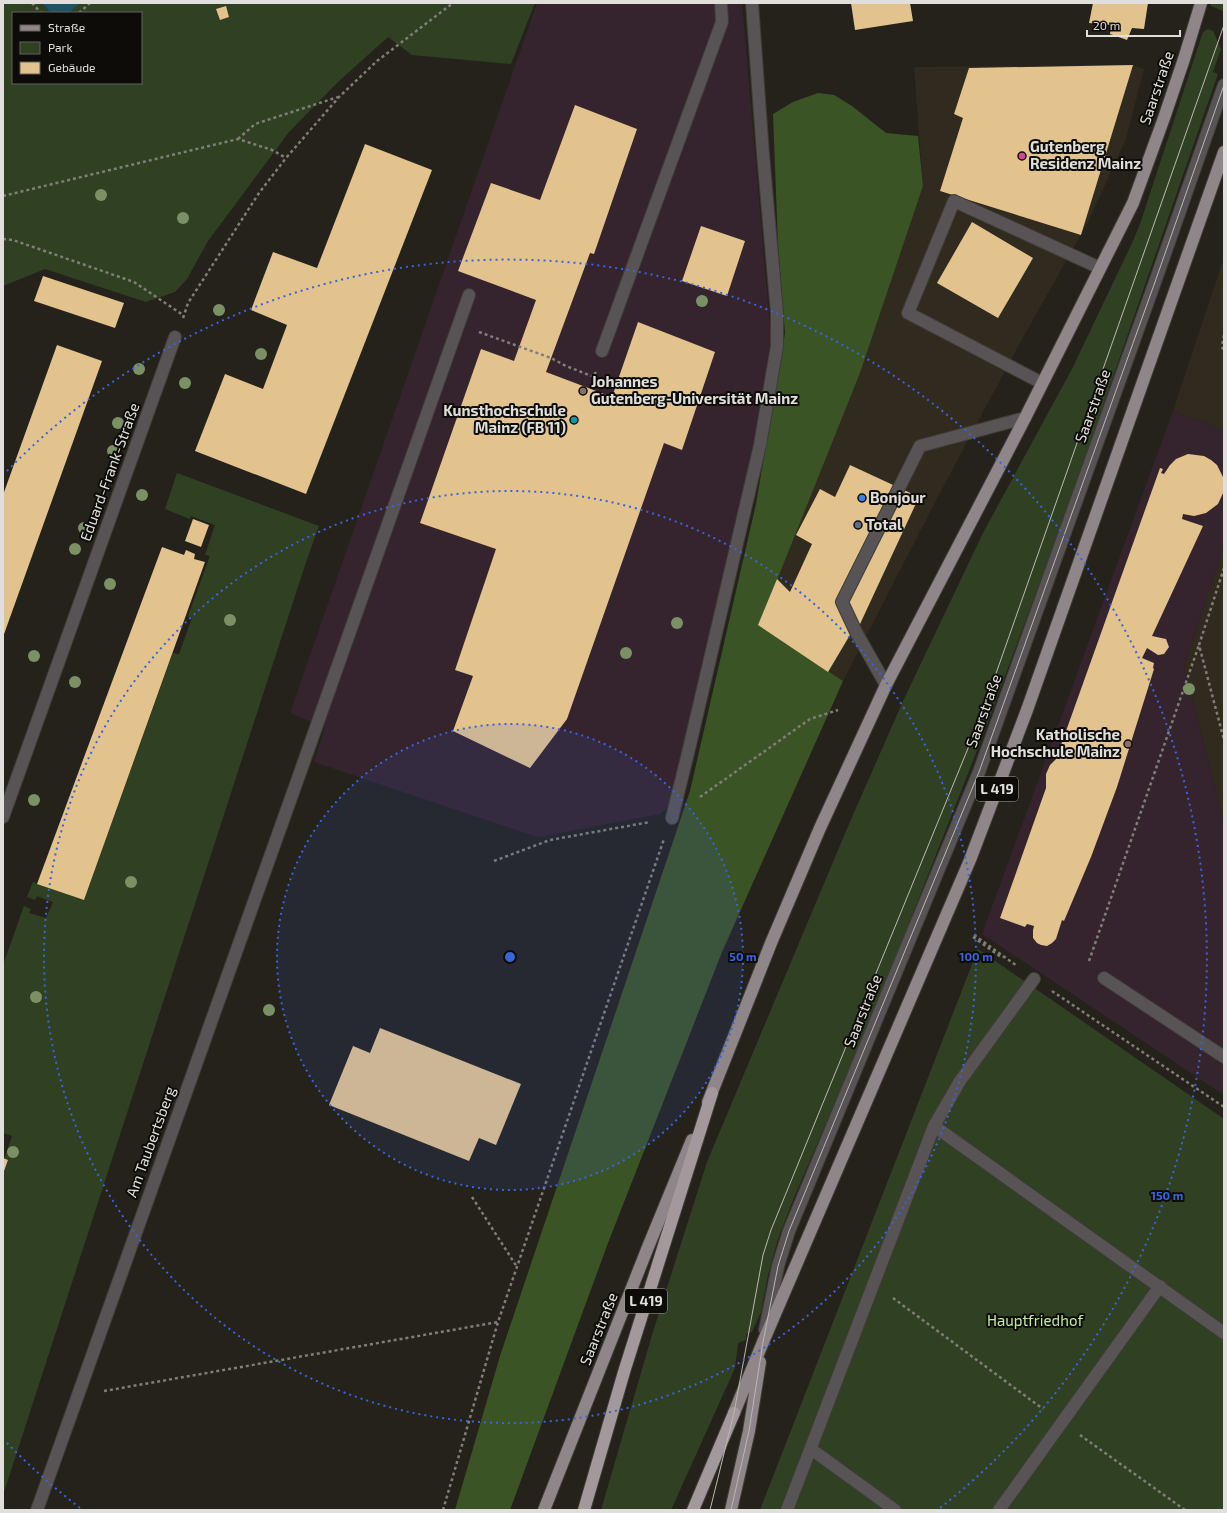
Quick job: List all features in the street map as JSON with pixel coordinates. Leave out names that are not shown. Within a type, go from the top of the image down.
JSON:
[{"type":"highway","name":"Saarstraße","points":[[584,1510],[629,1358],[712,1093]]},
{"type":"highway","name":"Saarstraße","points":[[693,1510],[734,1413]]},
{"type":"main road","name":"Saarstraße","points":[[544,1510],[648,1247],[712,1093],[770,943],[823,821],[886,685],[1025,418],[1133,203],[1167,110],[1201,3]]},
{"type":"main road","name":"Saarstraße","points":[[734,1413],[970,860],[1027,710],[1224,152]]},
{"type":"main road","name":"Saarstraße","points":[[732,1510],[749,1431],[763,1342]]},
{"type":"street","points":[[602,352],[722,22],[721,3]]},
{"type":"street","points":[[672,818],[758,453],[776,346],[778,313],[763,154],[752,3]]},
{"type":"street","name":"Saarstraße","points":[[763,1342],[778,1266],[789,1231],[979,772],[1224,86]]},
{"type":"street","points":[[1042,382],[908,313],[954,201],[1100,268]]},
{"type":"street","name":"Am Taubertsberg","points":[[37,1510],[469,296]]},
{"type":"street","name":"Eduard-Frank-Straße","points":[[3,817],[8,784],[175,336]]},
{"type":"street","points":[[886,685],[856,632],[842,602],[920,446],[1025,418]]},
{"type":"street","points":[[787,1510],[934,1126],[960,1081],[1034,978]]},
{"type":"street","points":[[1104,978],[1224,1057]]},
{"type":"street","points":[[934,1126],[1224,1333]]},
{"type":"street","points":[[999,1510],[1160,1286]]},
{"type":"street","points":[[811,1449],[895,1510]]},
{"type":"path","points":[[32,3],[40,12]]},
{"type":"path","points":[[81,12],[90,3]]},
{"type":"path","points":[[175,336],[188,302],[260,193],[286,158],[339,97],[377,61],[453,3]]},
{"type":"path","points":[[3,196],[238,139],[255,124],[339,97]]},
{"type":"path","points":[[238,139],[272,150],[286,158]]},
{"type":"path","points":[[3,239],[13,240],[134,282],[184,315]]},
{"type":"path","points":[[477,332],[551,358],[566,366]]},
{"type":"path","points":[[1224,335],[1222,346],[1224,352]]},
{"type":"path","points":[[1104,978],[1087,966],[1199,645],[1224,568]]},
{"type":"path","points":[[1199,645],[1224,740]]},
{"type":"path","points":[[494,861],[550,840],[672,818],[810,720],[838,710]]},
{"type":"path","points":[[443,1510],[498,1322],[672,818]]},
{"type":"path","points":[[973,936],[1001,957],[1004,957],[1224,1106]]},
{"type":"path","points":[[472,1197],[517,1267]]},
{"type":"path","points":[[873,1284],[1062,1422],[1186,1510]]},
{"type":"path","points":[[78,1396],[498,1322]]},
{"type":"shaded area","name":"Johannes Gutenberg-Universität Mainz","points":[[537,3],[742,3],[771,339],[754,443],[691,730],[674,795],[666,809],[660,814],[538,837],[314,762],[325,727],[290,713]]},
{"type":"shaded area","points":[[1133,65],[1144,69],[1126,139],[1089,220],[1020,343],[942,489],[843,681],[758,625],[860,373],[923,186],[914,67]]},
{"type":"shaded area","points":[[1224,258],[1224,430],[1173,411]]},
{"type":"shaded area","name":"Katholische Hochschule Mainz","points":[[1173,411],[1224,430],[1224,545],[1184,666],[1224,823],[1224,1095],[982,934]]},
{"type":"shaded area","points":[[1224,545],[1224,823],[1184,666]]},
{"type":"green space","points":[[3,3],[42,3],[50,12],[12,12],[12,84],[142,84],[142,12],[70,12],[80,3],[535,3],[511,64],[412,55],[388,37],[339,81],[289,132],[208,241],[187,279],[175,292],[146,302],[45,269],[3,286]]},
{"type":"green space","points":[[1211,3],[1224,3],[1224,13],[1223,11],[1211,6]]},
{"type":"green space","points":[[1208,29],[1213,31],[1221,49],[1213,72],[1218,74],[1069,504],[985,730],[875,1010],[793,1200],[778,1239],[768,1275],[761,1312],[752,1332],[746,1334],[746,1340],[738,1343],[735,1368],[671,1510],[601,1510],[652,1335],[707,1162],[849,824],[904,699],[984,531],[1072,369],[1133,241],[1140,224],[1203,32]]},
{"type":"green space","points":[[818,93],[834,95],[852,106],[886,133],[918,136],[923,186],[860,373],[759,625],[843,681],[722,952],[608,1243],[510,1510],[455,1510],[500,1356],[690,791],[756,504],[785,333],[778,245],[773,114],[793,102]]},
{"type":"green space","points":[[177,473],[319,526],[3,1495],[3,1175],[8,1160],[4,1159],[12,1136],[3,1133],[3,965],[24,906],[31,909],[29,913],[46,918],[53,902],[37,896],[35,900],[27,897],[33,882],[84,900],[173,653],[179,654],[192,618],[188,616],[210,556],[205,555],[215,525],[191,516],[190,519],[165,509]]},
{"type":"green space","name":"Hauptfriedhof","points":[[978,949],[1224,1119],[1224,1510],[760,1510]]},
{"type":"water","points":[[42,3],[80,3],[70,12],[50,12]]},
{"type":"building","points":[[851,3],[910,3],[913,21],[855,30]]},
{"type":"building","points":[[1093,3],[1148,3],[1144,29],[1132,28],[1127,40],[1110,34],[1111,25],[1089,23]]},
{"type":"building","points":[[226,6],[229,17],[220,20],[216,9]]},
{"type":"building","points":[[1133,65],[1081,235],[940,191],[963,118],[954,114],[969,68]]},
{"type":"building","name":"Kunsthochschule Mainz (FB 11)","points":[[575,105],[637,129],[594,254],[590,253],[546,372],[612,397],[638,322],[715,352],[682,450],[664,443],[567,719],[530,768],[453,731],[473,676],[455,670],[496,549],[420,523],[481,349],[514,361],[536,300],[458,271],[491,183],[540,200]]},
{"type":"building","points":[[365,144],[432,170],[306,494],[195,451],[225,374],[263,389],[287,325],[251,310],[273,252],[317,268]]},
{"type":"building","points":[[972,222],[1033,258],[998,318],[937,283]]},
{"type":"building","points":[[701,226],[745,241],[727,296],[682,281]]},
{"type":"building","points":[[43,276],[124,303],[115,328],[34,301]]},
{"type":"building","points":[[57,345],[102,361],[3,637],[3,495]]},
{"type":"building","name":"Katholische Hochschule Mainz","points":[[1188,454],[1204,456],[1217,465],[1223,477],[1224,491],[1218,504],[1206,513],[1194,516],[1183,514],[1182,519],[1203,526],[1152,636],[1166,639],[1169,647],[1164,654],[1158,655],[1147,648],[1142,658],[1154,663],[1154,669],[1117,787],[1091,857],[1064,921],[1062,920],[1056,939],[1047,946],[1041,945],[1033,938],[1034,926],[1027,924],[1025,927],[1000,918],[1046,788],[1046,774],[1050,765],[1056,759],[1160,468],[1163,469],[1161,473],[1164,474],[1176,459]]},
{"type":"building","points":[[850,465],[919,497],[854,637],[850,635],[828,672],[758,625],[777,579],[790,592],[812,544],[796,535],[820,489],[835,497]]},
{"type":"building","points":[[193,519],[209,525],[201,547],[185,541]]},
{"type":"building","points":[[162,547],[184,555],[186,550],[195,554],[194,559],[205,562],[84,900],[37,884]]},
{"type":"building","points":[[380,1028],[521,1084],[496,1145],[479,1138],[469,1161],[329,1105],[353,1046],[370,1053]]},
{"type":"building","points":[[3,1158],[8,1160],[3,1174]]},
{"type":"tram line","points":[[710,1510],[734,1413],[763,1255],[771,1230],[980,719],[1224,25]]},
{"type":"tram line","points":[[731,1510],[749,1431],[763,1342],[778,1266],[789,1231],[979,772],[1224,85]]},
{"type":"place","name":"Gutenberg Residenz Mainz","points":[[1022,156]]},
{"type":"place","name":"Johannes Gutenberg-Universität Mainz","points":[[583,391]]},
{"type":"place","name":"Kunsthochschule Mainz (FB 11)","points":[[574,420]]},
{"type":"place","name":"Bonjour","points":[[862,498]]},
{"type":"place","name":"Total","points":[[858,525]]},
{"type":"place","name":"Katholische Hochschule Mainz","points":[[1128,744]]}]
